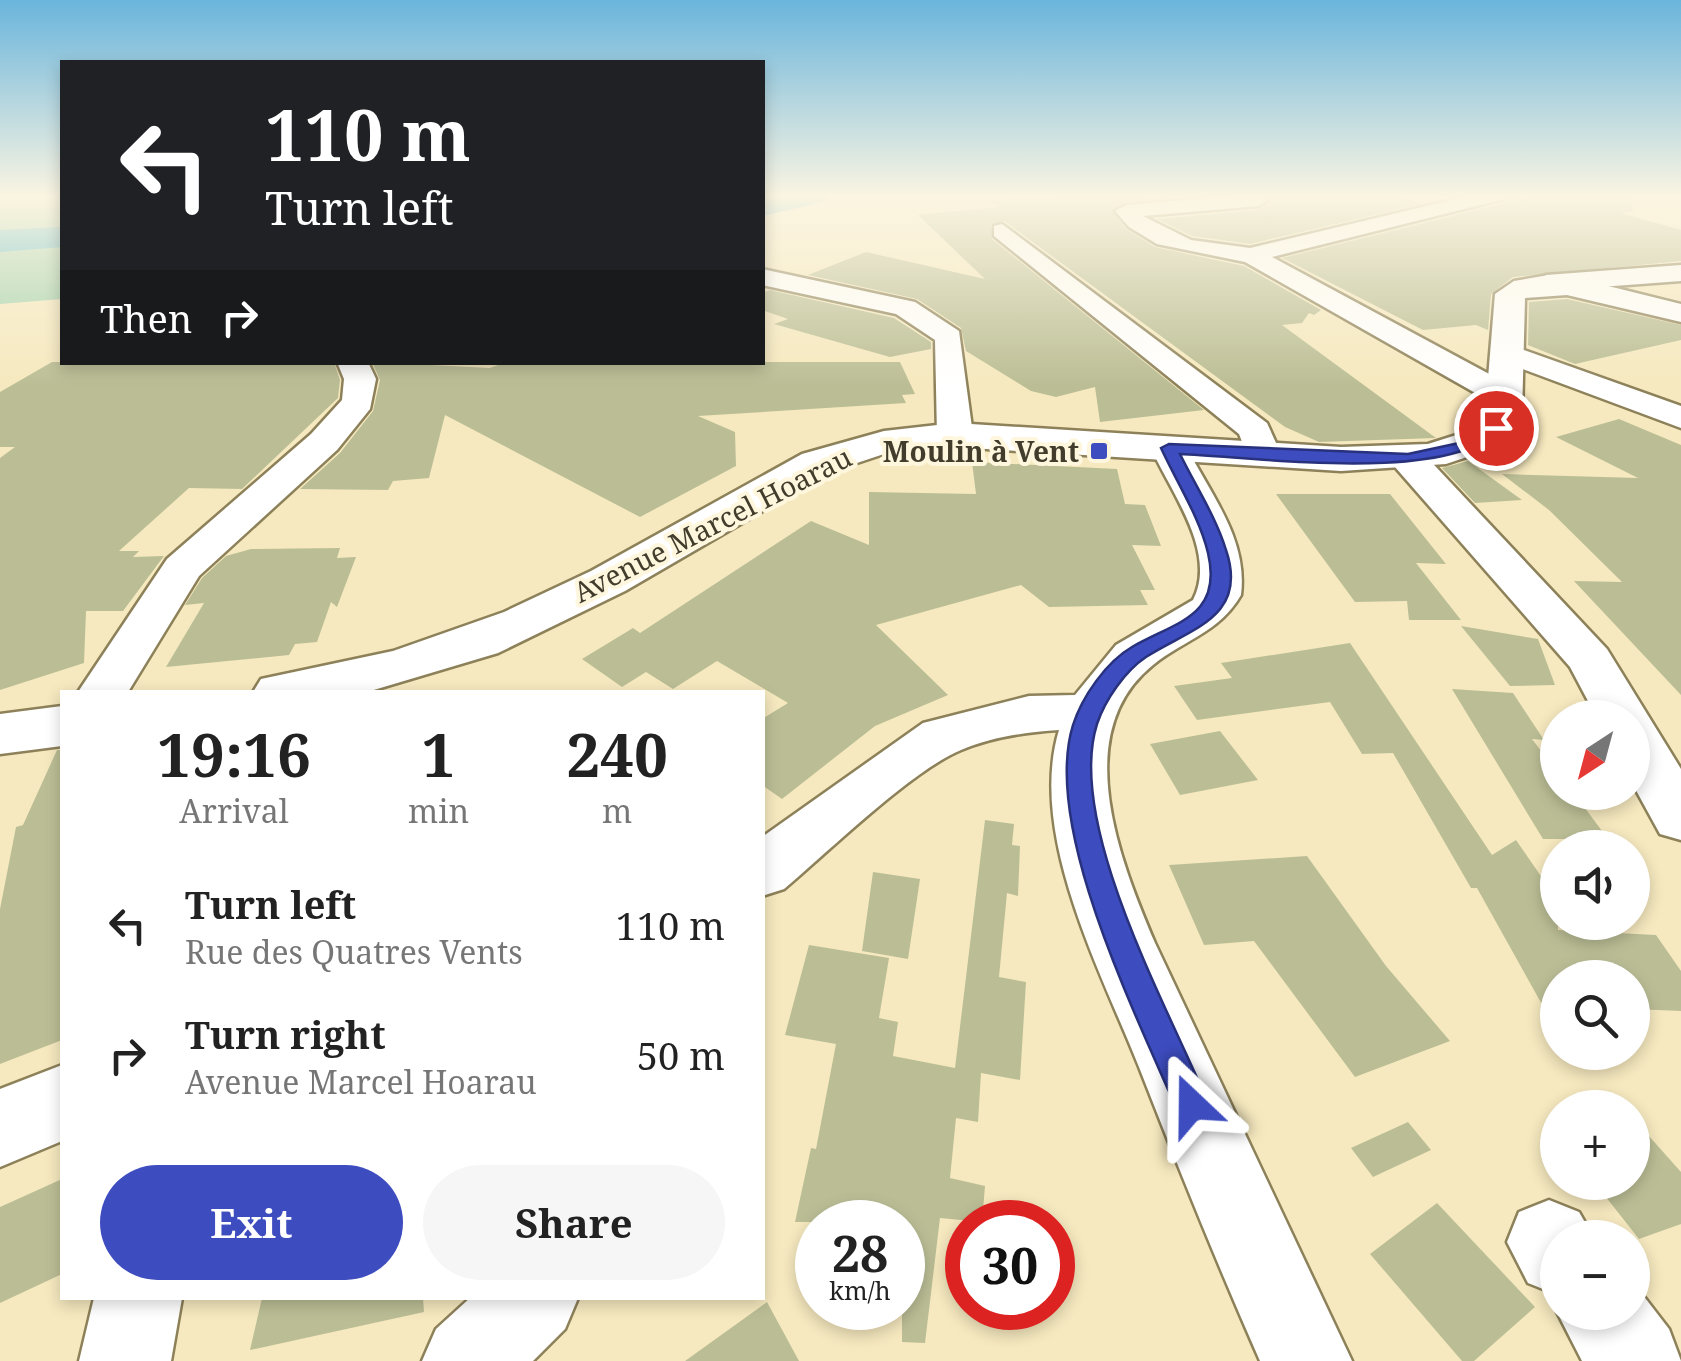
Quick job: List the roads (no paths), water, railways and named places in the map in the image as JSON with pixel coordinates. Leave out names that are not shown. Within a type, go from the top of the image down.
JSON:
[{"type":"main road","name":"Avenue Marcel Hoarau","points":[[294,690],[346,682],[482,640],[562,602],[834,456],[885,441],[955,435],[1408,459],[1484,439],[1503,416],[1510,294],[1518,286],[1546,283]]},
{"type":"main road","points":[[1546,283],[1681,313]]},
{"type":"main road","points":[[0,734],[60,726]]},
{"type":"street","points":[[1037,259],[1255,430],[1263,454]]},
{"type":"street","points":[[1256,259],[1505,396]]},
{"type":"street","points":[[1546,283],[1681,273]]},
{"type":"street","points":[[765,278],[905,308],[949,337],[955,435]]},
{"type":"street","points":[[1506,353],[1681,418]]},
{"type":"street","points":[[104,690],[182,568],[324,442],[358,402],[360,380],[353,365]]},
{"type":"street","points":[[1169,448],[1218,551],[1222,588],[1210,608],[1189,628],[1136,654],[1105,686],[1089,718],[1080,767],[1082,817],[1118,933],[1250,1243],[1306,1361]]},
{"type":"street","points":[[1408,459],[1590,660],[1613,700]]},
{"type":"street","points":[[765,869],[904,760],[942,736],[1029,714],[1072,712],[1089,718]]},
{"type":"street","points":[[1650,765],[1681,818]]},
{"type":"street","points":[[0,1128],[60,1105]]},
{"type":"street","points":[[125,1361],[138,1300]]},
{"type":"street","points":[[468,1361],[532,1300]]},
{"type":"street","points":[[1614,1330],[1637,1361]]},
{"type":"place","name":"Moulin à Vent","points":[[1099,451]]}]
